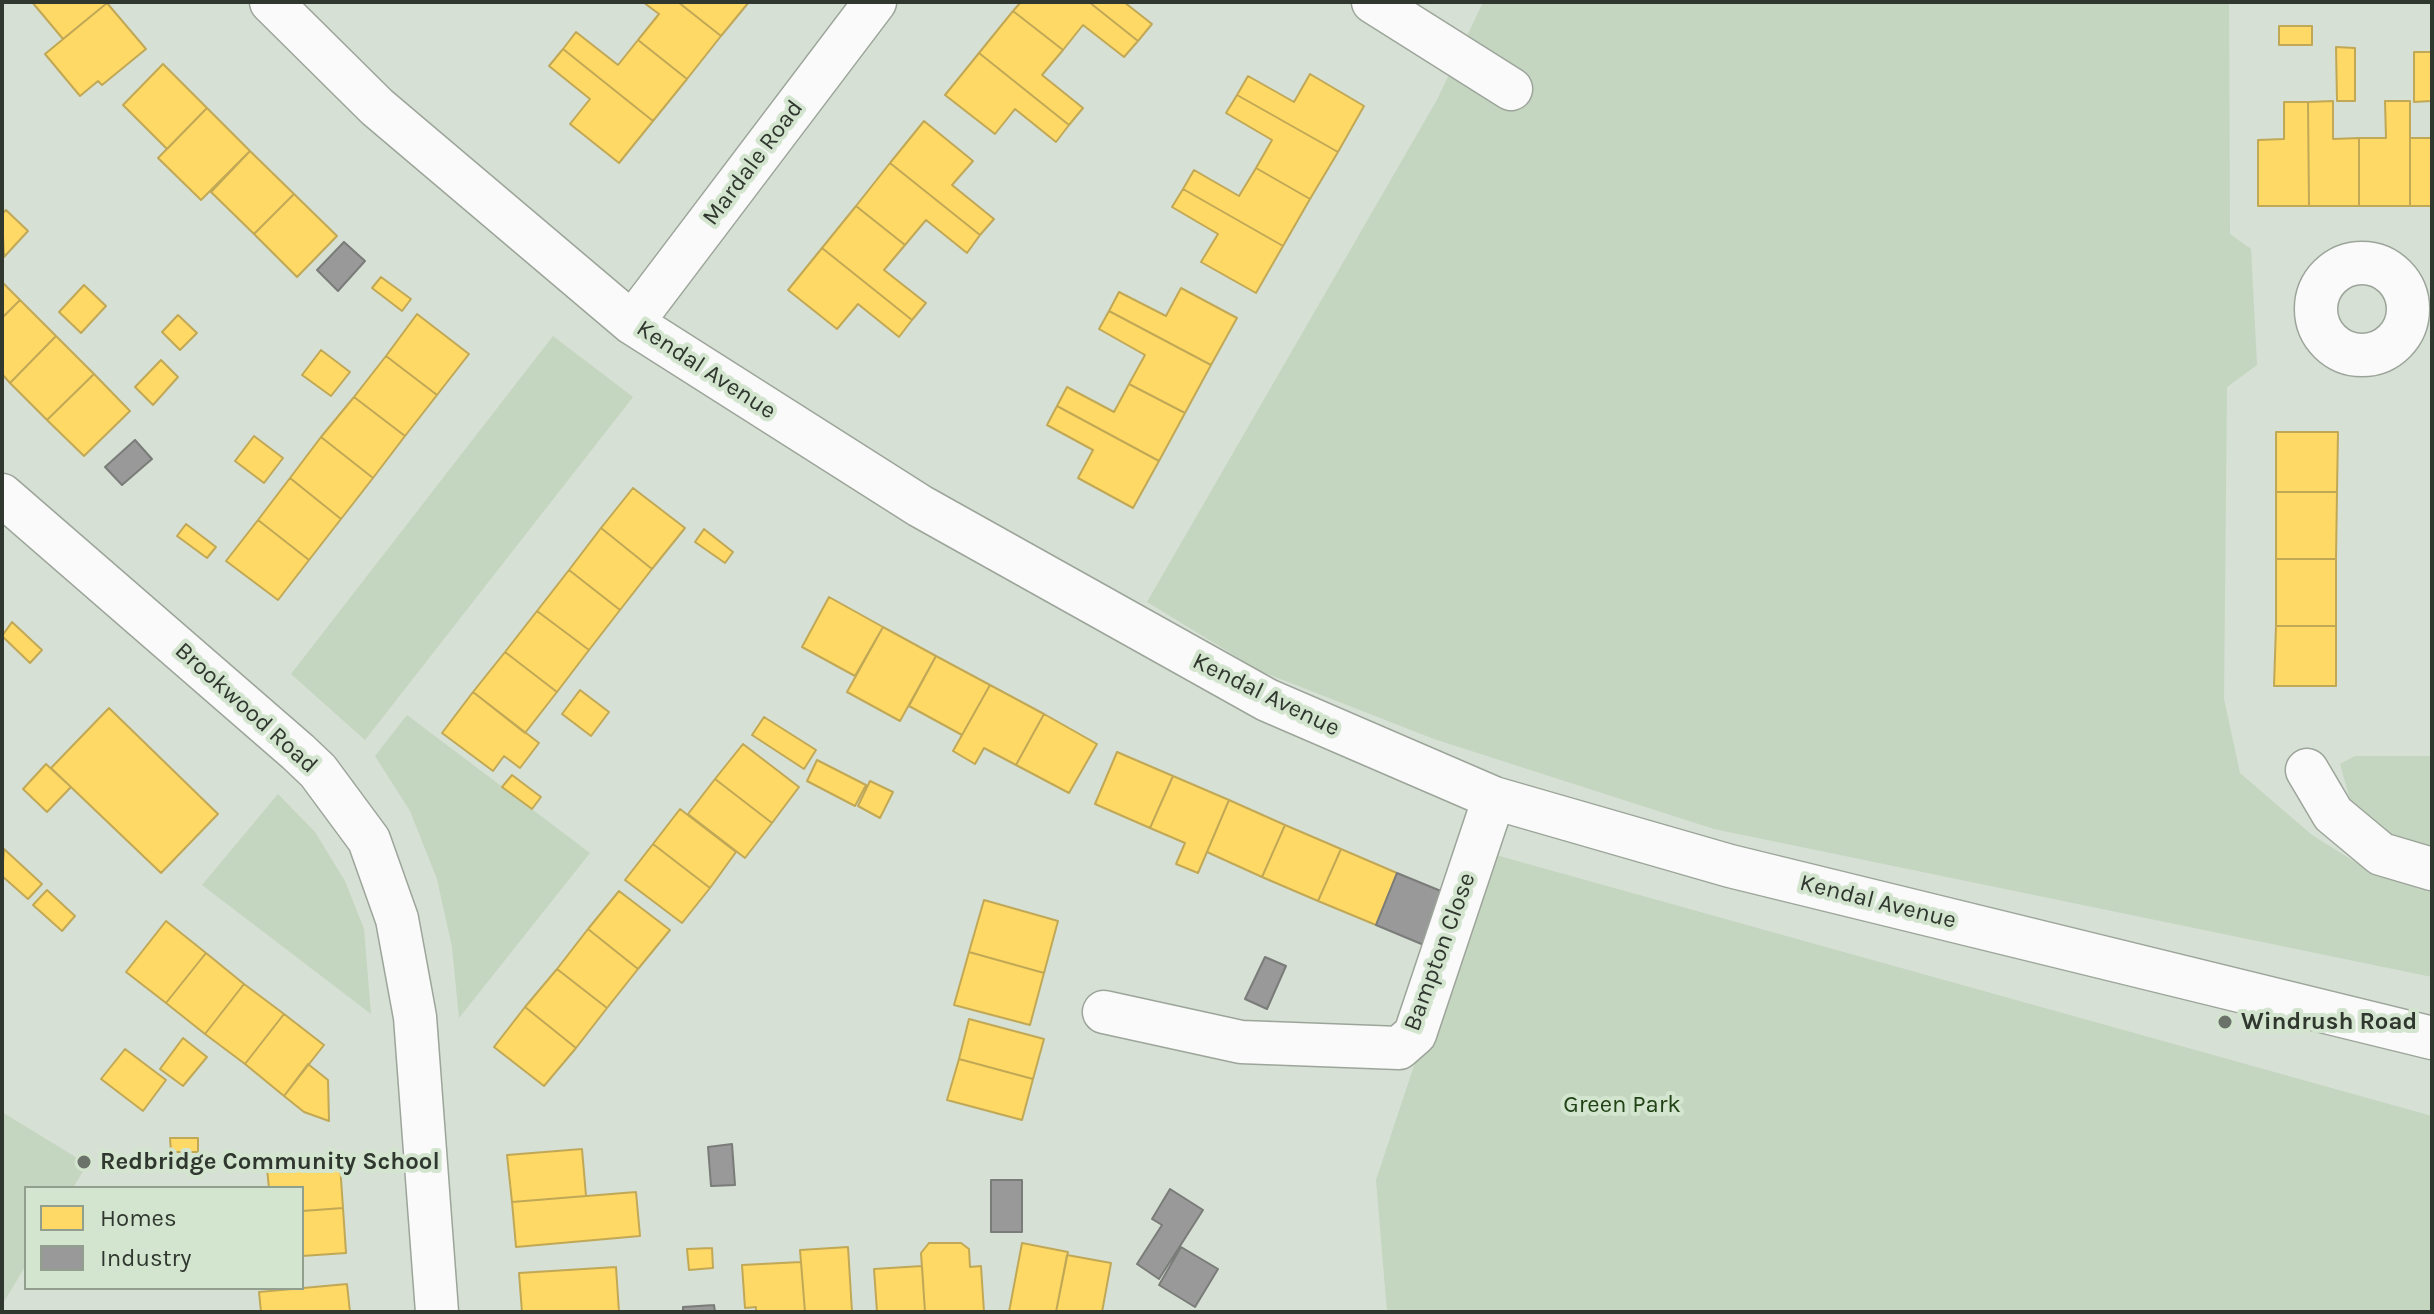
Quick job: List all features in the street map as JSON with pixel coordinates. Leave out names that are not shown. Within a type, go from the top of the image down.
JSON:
[{"type":"street","name":"Kendal Avenue","points":[[271,2],[377,107],[632,323],[920,506],[1267,700],[1494,798],[1730,866],[2432,1038]]},
{"type":"street","name":"Mardale Road","points":[[632,323],[875,2]]},
{"type":"street","points":[[1373,2],[1511,89]]},
{"type":"street","name":"Brookwood Road","points":[[2,495],[298,752],[318,771],[369,840],[397,919],[415,1017],[437,1312]]},
{"type":"street","points":[[2307,770],[2333,814],[2381,854],[2432,869]]},
{"type":"street","name":"Bampton Close","points":[[1104,1012],[1241,1042],[1399,1048],[1415,1034],[1494,798]]},
{"type":"green space","points":[[1483,2],[2229,2],[2230,234],[2251,249],[2257,365],[2227,387],[2224,699],[2240,773],[2312,835],[2379,877],[2432,881],[2432,977],[1714,829],[1434,739],[1260,671],[1147,602],[1438,98]]},
{"type":"green space","points":[[553,336],[633,397],[365,740],[291,674]]},
{"type":"green space","points":[[407,715],[590,853],[459,1018],[452,947],[437,879],[410,811],[375,756]]},
{"type":"green space","points":[[2355,756],[2432,756],[2432,847],[2406,844],[2373,823],[2351,803],[2340,764]]},
{"type":"green space","points":[[278,794],[315,832],[345,881],[364,929],[371,1014],[202,885]]},
{"type":"green space","name":"Green Park","points":[[1485,852],[2432,1116],[2432,1312],[1387,1312],[1376,1180]]},
{"type":"green space","points":[[2,1112],[87,1164],[74,1186],[24,1186],[24,1268],[2,1305]]},
{"type":"building: Homes","points":[[32,2],[106,2],[107,3],[63,39]]},
{"type":"building: Homes","points":[[643,2],[678,2],[721,36],[687,79],[638,40],[659,14]]},
{"type":"building: Homes","points":[[678,2],[749,2],[721,36]]},
{"type":"building: Homes","points":[[1021,2],[1089,2],[1138,41],[1124,57],[1083,25],[1063,50],[1013,11]]},
{"type":"building: Homes","points":[[1089,2],[1124,2],[1152,24],[1138,41]]},
{"type":"building: Homes","points":[[107,3],[146,49],[102,85],[98,81],[80,96],[45,54]]},
{"type":"building: Homes","points":[[1013,11],[1063,50],[1042,75],[1083,108],[1069,125],[979,53]]},
{"type":"building: Homes","points":[[2279,26],[2312,26],[2312,45],[2279,45]]},
{"type":"building: Homes","points":[[576,32],[618,65],[638,40],[687,79],[653,121],[563,49]]},
{"type":"building: Homes","points":[[2336,47],[2355,48],[2355,101],[2337,101]]},
{"type":"building: Homes","points":[[563,49],[653,121],[619,163],[570,124],[590,99],[549,66]]},
{"type":"building: Homes","points":[[2414,52],[2431,52],[2431,101],[2414,102]]},
{"type":"building: Homes","points":[[979,53],[1069,125],[1056,142],[1015,109],[995,134],[945,95]]},
{"type":"building: Homes","points":[[163,64],[207,108],[167,149],[123,105]]},
{"type":"building: Homes","points":[[1310,74],[1364,106],[1338,152],[1237,95],[1248,76],[1294,102]]},
{"type":"building: Homes","points":[[1237,95],[1338,152],[1310,199],[1256,168],[1272,140],[1226,113]]},
{"type":"building: Homes","points":[[2333,101],[2333,139],[2359,138],[2359,206],[2309,206],[2308,102]]},
{"type":"building: Homes","points":[[2385,101],[2410,101],[2410,206],[2359,206],[2359,138],[2386,138]]},
{"type":"building: Homes","points":[[2284,102],[2308,102],[2309,206],[2258,206],[2258,140],[2284,139]]},
{"type":"building: Homes","points":[[207,108],[250,151],[201,200],[158,158]]},
{"type":"building: Homes","points":[[924,121],[973,161],[952,185],[994,219],[980,235],[890,163]]},
{"type":"building: Homes","points":[[2410,138],[2432,138],[2432,206],[2410,206]]},
{"type":"building: Homes","points":[[250,151],[294,194],[254,234],[211,192]]},
{"type":"building: Homes","points":[[890,163],[980,235],[967,253],[926,220],[905,245],[856,206]]},
{"type":"building: Homes","points":[[1256,168],[1310,199],[1283,246],[1183,189],[1194,170],[1239,196]]},
{"type":"building: Homes","points":[[1183,189],[1283,246],[1256,293],[1201,262],[1218,234],[1172,207]]},
{"type":"building: Homes","points":[[294,194],[337,236],[297,277],[254,234]]},
{"type":"building: Homes","points":[[856,206],[905,245],[884,270],[926,303],[912,320],[822,248]]},
{"type":"building: Homes","points":[[6,210],[28,231],[4,257],[2,214]]},
{"type":"building: Homes","points":[[822,248],[912,320],[899,337],[858,304],[837,329],[788,290]]},
{"type":"building: Homes","points":[[381,277],[411,299],[402,311],[372,288]]},
{"type":"building: Homes","points":[[2,282],[20,300],[2,318]]},
{"type":"building: Homes","points":[[84,285],[106,306],[81,333],[59,312]]},
{"type":"building: Homes","points":[[1181,288],[1237,318],[1211,365],[1109,311],[1119,292],[1166,316]]},
{"type":"building: Homes","points":[[20,300],[56,336],[10,383],[2,374],[2,318]]},
{"type":"building: Homes","points":[[1109,311],[1211,365],[1185,413],[1129,384],[1145,355],[1099,329]]},
{"type":"building: Homes","points":[[417,314],[469,354],[437,395],[386,356]]},
{"type":"building: Homes","points":[[178,315],[197,333],[180,350],[162,332]]},
{"type":"building: Homes","points":[[56,336],[94,374],[47,420],[10,383]]},
{"type":"building: Homes","points":[[321,350],[350,372],[331,396],[302,375]]},
{"type":"building: Homes","points":[[386,356],[437,395],[405,436],[354,397]]},
{"type":"building: Homes","points":[[161,360],[178,377],[153,405],[135,387]]},
{"type":"building: Homes","points":[[94,374],[130,411],[84,456],[47,420]]},
{"type":"building: Homes","points":[[1129,384],[1185,413],[1159,461],[1057,406],[1067,387],[1114,412]]},
{"type":"building: Homes","points":[[354,397],[405,436],[373,478],[321,437]]},
{"type":"building: Homes","points":[[1057,406],[1159,461],[1133,508],[1078,478],[1093,450],[1047,425]]},
{"type":"building: Homes","points":[[2276,432],[2338,432],[2337,492],[2276,492]]},
{"type":"building: Homes","points":[[254,436],[283,458],[264,483],[235,461]]},
{"type":"building: Homes","points":[[321,437],[373,478],[341,519],[290,478]]},
{"type":"building: Homes","points":[[290,478],[341,519],[309,560],[258,520]]},
{"type":"building: Homes","points":[[633,488],[685,528],[652,569],[601,528]]},
{"type":"building: Homes","points":[[2276,492],[2337,492],[2336,559],[2276,559]]},
{"type":"building: Homes","points":[[258,520],[309,560],[278,600],[226,561]]},
{"type":"building: Homes","points":[[186,524],[216,547],[207,558],[177,536]]},
{"type":"building: Homes","points":[[601,528],[652,569],[620,610],[569,570]]},
{"type":"building: Homes","points":[[704,529],[733,552],[725,563],[695,542]]},
{"type":"building: Homes","points":[[2276,559],[2336,559],[2336,626],[2276,626]]},
{"type":"building: Homes","points":[[569,570],[620,610],[589,650],[537,611]]},
{"type":"building: Homes","points":[[829,597],[883,627],[855,676],[802,647]]},
{"type":"building: Homes","points":[[537,611],[589,650],[557,692],[505,652]]},
{"type":"building: Homes","points":[[12,622],[42,650],[30,663],[2,636]]},
{"type":"building: Homes","points":[[2276,626],[2336,626],[2336,686],[2274,686]]},
{"type":"building: Homes","points":[[883,627],[936,656],[900,721],[847,692]]},
{"type":"building: Homes","points":[[505,652],[557,692],[525,733],[473,692]]},
{"type":"building: Homes","points":[[936,656],[990,685],[962,735],[909,706]]},
{"type":"building: Homes","points":[[990,685],[1044,714],[1016,765],[984,748],[975,764],[953,751]]},
{"type":"building: Homes","points":[[580,690],[609,712],[591,736],[562,714]]},
{"type":"building: Homes","points":[[473,692],[539,743],[520,768],[504,756],[493,771],[442,733]]},
{"type":"building: Homes","points":[[109,708],[218,814],[161,873],[51,768]]},
{"type":"building: Homes","points":[[1044,714],[1097,744],[1069,793],[1016,765]]},
{"type":"building: Homes","points":[[764,717],[816,750],[804,769],[752,735]]},
{"type":"building: Homes","points":[[743,744],[799,787],[772,823],[715,779]]},
{"type":"building: Homes","points":[[1117,752],[1173,776],[1150,828],[1095,804]]},
{"type":"building: Homes","points":[[817,760],[866,785],[855,806],[807,781]]},
{"type":"building: Homes","points":[[46,764],[71,787],[47,812],[23,789]]},
{"type":"building: Homes","points":[[512,775],[541,797],[532,809],[502,787]]},
{"type":"building: Homes","points":[[1173,776],[1229,800],[1198,873],[1176,864],[1185,843],[1150,828]]},
{"type":"building: Homes","points":[[715,779],[772,823],[745,858],[688,814]]},
{"type":"building: Homes","points":[[870,781],[893,792],[880,818],[858,806]]},
{"type":"building: Homes","points":[[1229,800],[1285,825],[1262,877],[1207,852]]},
{"type":"building: Homes","points":[[680,809],[736,852],[710,888],[653,844]]},
{"type":"building: Homes","points":[[1285,825],[1341,849],[1318,901],[1262,877]]},
{"type":"building: Homes","points":[[653,844],[710,888],[682,923],[625,880]]},
{"type":"building: Homes","points":[[4,849],[42,884],[28,899],[2,876]]},
{"type":"building: Homes","points":[[1341,849],[1397,873],[1376,925],[1318,901]]},
{"type":"building: Homes","points":[[47,890],[75,916],[62,931],[33,905]]},
{"type":"building: Homes","points":[[619,891],[670,930],[638,969],[588,929]]},
{"type":"building: Homes","points":[[984,900],[1058,921],[1044,973],[969,952]]},
{"type":"building: Homes","points":[[166,921],[206,953],[166,1003],[126,972]]},
{"type":"building: Homes","points":[[588,929],[638,969],[607,1008],[557,969]]},
{"type":"building: Homes","points":[[969,952],[1044,973],[1030,1025],[954,1005]]},
{"type":"building: Homes","points":[[206,953],[244,984],[205,1034],[166,1003]]},
{"type":"building: Homes","points":[[557,969],[607,1008],[576,1048],[525,1007]]},
{"type":"building: Homes","points":[[244,984],[284,1014],[245,1064],[205,1034]]},
{"type":"building: Homes","points":[[525,1007],[576,1048],[544,1086],[494,1047]]},
{"type":"building: Homes","points":[[284,1014],[324,1045],[284,1096],[245,1064]]},
{"type":"building: Homes","points":[[969,1019],[1044,1039],[1033,1079],[959,1059]]},
{"type":"building: Homes","points":[[183,1038],[207,1057],[183,1086],[160,1069]]},
{"type":"building: Homes","points":[[125,1049],[166,1080],[143,1111],[101,1079]]},
{"type":"building: Homes","points":[[959,1059],[1033,1079],[1022,1120],[947,1100]]},
{"type":"building: Homes","points":[[308,1064],[328,1080],[329,1121],[304,1112],[284,1096]]},
{"type":"building: Homes","points":[[170,1138],[198,1138],[198,1152],[171,1152]]},
{"type":"building: Homes","points":[[582,1149],[586,1196],[512,1202],[507,1155]]},
{"type":"building: Homes","points":[[340,1164],[343,1208],[304,1211],[304,1186],[269,1186],[267,1169]]},
{"type":"building: Homes","points":[[636,1192],[640,1236],[516,1247],[512,1202]]},
{"type":"building: Homes","points":[[343,1208],[346,1253],[304,1256],[304,1211]]},
{"type":"building: Homes","points":[[929,1243],[961,1243],[969,1249],[970,1267],[981,1266],[984,1312],[925,1312],[921,1253]]},
{"type":"building: Homes","points":[[1022,1243],[1068,1252],[1056,1312],[1009,1312]]},
{"type":"building: Homes","points":[[848,1247],[852,1312],[805,1312],[800,1250]]},
{"type":"building: Homes","points":[[712,1248],[713,1268],[689,1270],[687,1249]]},
{"type":"building: Homes","points":[[1067,1255],[1111,1263],[1102,1312],[1056,1312]]},
{"type":"building: Homes","points":[[801,1262],[805,1312],[756,1312],[756,1307],[745,1308],[742,1265]]},
{"type":"building: Homes","points":[[922,1266],[925,1312],[877,1312],[874,1269]]},
{"type":"building: Homes","points":[[616,1267],[619,1312],[522,1312],[519,1273]]},
{"type":"building: Homes","points":[[347,1284],[350,1312],[261,1312],[259,1292]]},
{"type":"building: Industry","points":[[344,242],[365,261],[338,291],[317,270]]},
{"type":"building: Industry","points":[[135,440],[152,459],[122,485],[105,467]]},
{"type":"building: Industry","points":[[1397,873],[1453,896],[1431,948],[1376,925]]},
{"type":"building: Industry","points":[[1265,957],[1286,966],[1267,1009],[1245,999]]},
{"type":"building: Industry","points":[[732,1144],[735,1185],[711,1186],[708,1147]]},
{"type":"building: Industry","points":[[991,1180],[1022,1180],[1022,1232],[991,1232]]},
{"type":"building: Industry","points":[[1170,1189],[1203,1210],[1159,1279],[1137,1264],[1162,1225],[1152,1219]]},
{"type":"building: Industry","points":[[1181,1247],[1218,1269],[1195,1307],[1159,1285]]},
{"type":"building: Industry","points":[[714,1305],[715,1312],[683,1312],[683,1307]]},
{"type":"place","name":"Windrush Road","points":[[2225,1022]]},
{"type":"place","name":"Redbridge Community School","points":[[84,1162]]}]
